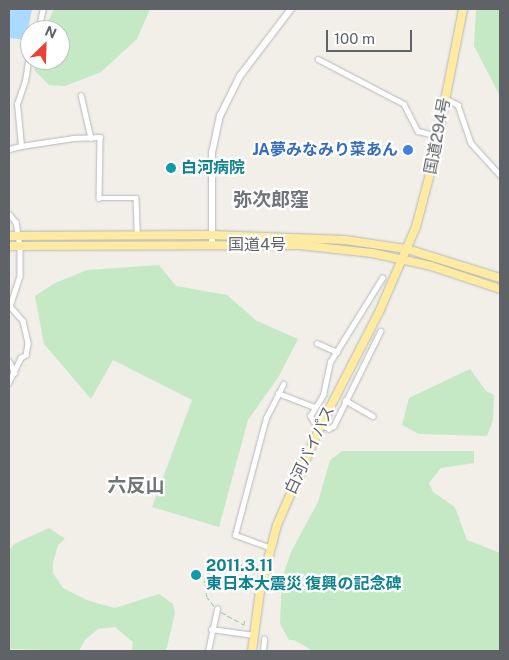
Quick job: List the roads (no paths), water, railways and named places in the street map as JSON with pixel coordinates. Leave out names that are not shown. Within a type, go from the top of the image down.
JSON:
[{"type":"highway","name":"国道294号","points":[[402,260],[426,193],[462,9]]},
{"type":"highway","name":"国道4号","points":[[9,236],[212,234],[288,236],[407,249],[500,278]]},
{"type":"highway","name":"国道4号","points":[[9,246],[299,245],[431,266],[500,289]]},
{"type":"highway","name":"白河バイパス","points":[[252,651],[270,548],[286,501],[402,260]]},
{"type":"street","points":[[212,245],[212,153],[220,116],[240,76],[291,9]]},
{"type":"street","points":[[318,59],[404,104],[418,130],[438,136]]},
{"type":"street","points":[[21,146],[17,104],[25,82],[27,70]]},
{"type":"street","points":[[81,96],[91,138]]},
{"type":"street","points":[[445,98],[458,105],[472,143],[500,175]]},
{"type":"street","points":[[9,149],[100,137],[99,198],[136,198],[137,235]]},
{"type":"street","points":[[9,214],[16,222],[20,246],[20,276],[10,306],[23,321],[28,343],[26,355],[21,358],[9,383]]},
{"type":"street","points":[[381,331],[332,428],[321,425],[310,416],[323,395],[330,362],[382,278]]},
{"type":"street","points":[[317,343],[337,352]]},
{"type":"street","points":[[9,361],[15,373]]},
{"type":"street","points":[[270,548],[235,535],[258,443],[283,384]]},
{"type":"street","points":[[278,393],[314,407]]},
{"type":"street","points":[[345,400],[373,416]]},
{"type":"street","points":[[208,651],[217,609]]},
{"type":"street","points":[[212,629],[254,635]]},
{"type":"street","points":[[263,651],[264,639]]},
{"type":"water","points":[[9,9],[32,9],[30,20],[20,20],[20,39],[9,38]]},
{"type":"place","name":"JA夢みなみり菜あん","points":[[408,150]]},
{"type":"place","name":"白河病院","points":[[171,168]]},
{"type":"place","name":"2011.3.11 東日本大震災 復興の記念碑","points":[[196,575]]},
{"type":"district","name":"弥次郎窪","points":[[271,200]]},
{"type":"district","name":"六反山","points":[[136,486]]}]
